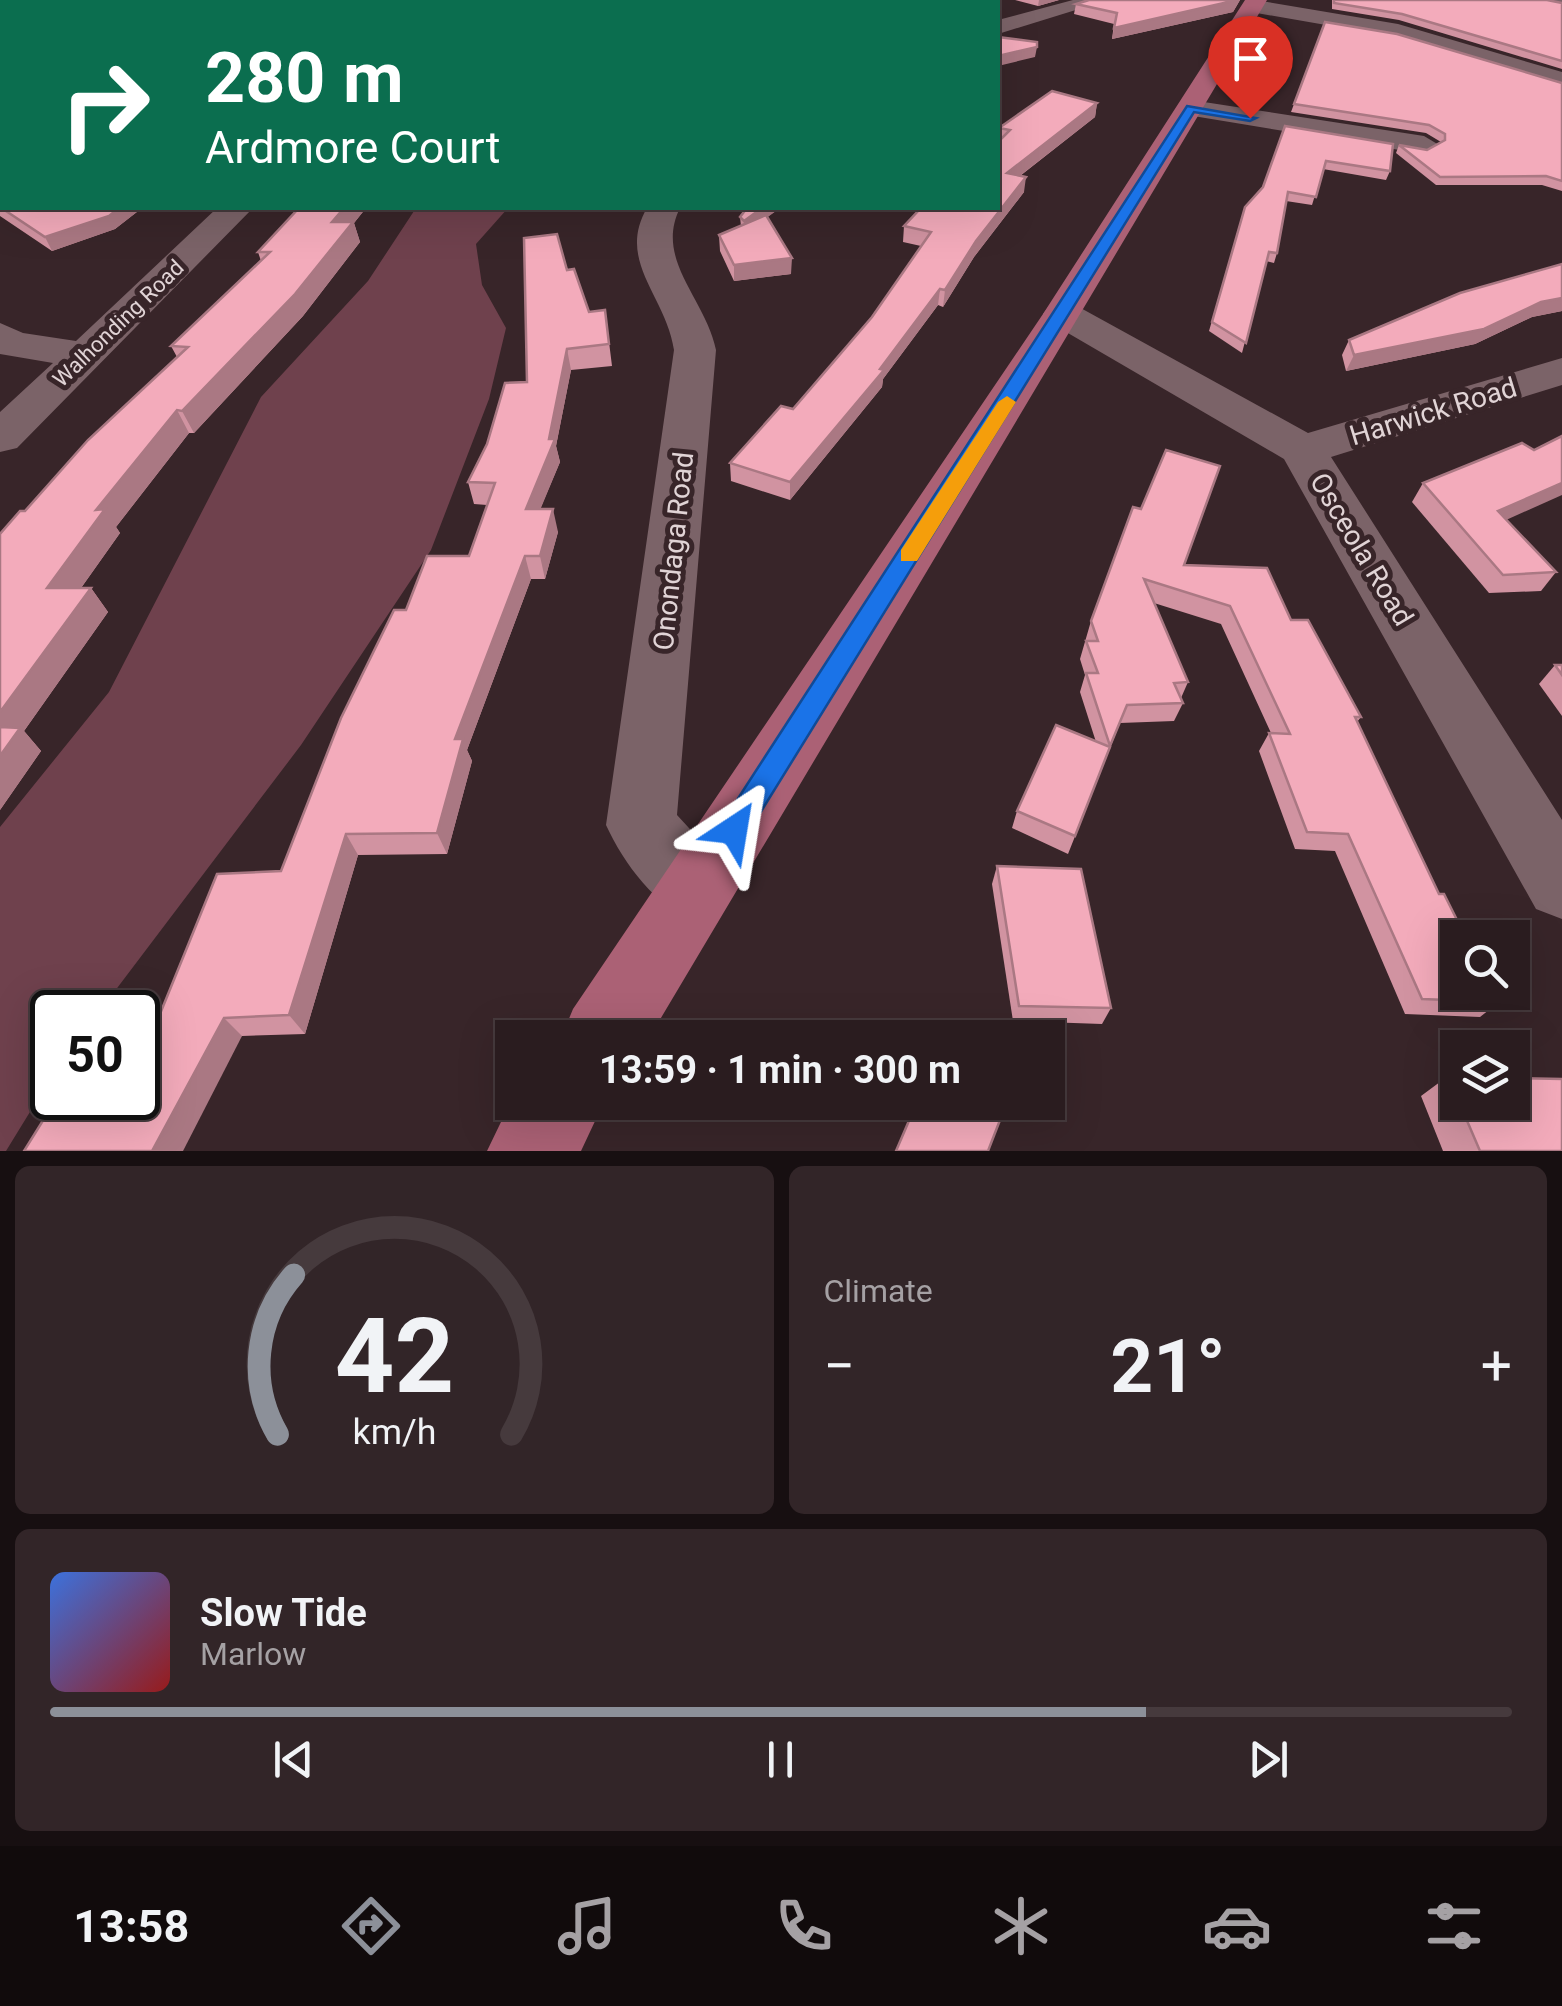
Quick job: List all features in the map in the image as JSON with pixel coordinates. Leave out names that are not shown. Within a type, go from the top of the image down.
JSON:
[{"type":"main road","points":[[613,1020],[1063,314],[1254,3]]},
{"type":"main road","points":[[530,1151],[550,1120]]},
{"type":"street","points":[[1000,26],[1097,0]]},
{"type":"street","points":[[1554,0],[1562,2]]},
{"type":"street","points":[[1254,3],[1398,31],[1562,80]]},
{"type":"street","points":[[1191,108],[1424,145]]},
{"type":"street","name":"Walhonding Road","points":[[0,438],[234,210]]},
{"type":"street","name":"Onondaga Road","points":[[662,210],[652,223],[650,256],[688,318],[695,350],[642,825],[696,888]]},
{"type":"street","name":"Osceola Road","points":[[1063,314],[1303,450],[1556,866]]},
{"type":"street","points":[[4,341],[84,355]]},
{"type":"street","name":"Harwick Road","points":[[1303,450],[1562,371]]},
{"type":"shaded area","points":[[415,210],[506,210],[476,244],[482,285],[506,328],[489,399],[431,550],[301,745],[116,990],[30,990],[30,1112],[6,1151],[0,1151],[0,827],[109,692],[261,397],[368,281]]},
{"type":"building","points":[[1089,0],[1237,0],[1114,28],[1117,13],[1076,4]]},
{"type":"building","points":[[1334,0],[1562,3],[1562,61],[1402,14]]},
{"type":"building","points":[[1325,22],[1397,34],[1562,83],[1562,181],[1546,176],[1440,177],[1399,145],[1427,150],[1445,140],[1445,134],[1429,125],[1294,104]]},
{"type":"building","points":[[1000,37],[1037,42],[1037,47],[1000,56]]},
{"type":"building","points":[[1052,91],[1097,103],[1007,173],[1026,177],[976,241],[945,290],[940,289],[880,369],[884,370],[790,482],[730,463],[781,406],[793,409],[872,317],[931,232],[904,226],[919,210],[1000,210],[1000,140],[1010,130],[1000,127]]},
{"type":"building","points":[[1285,126],[1393,144],[1390,171],[1326,161],[1316,197],[1288,192],[1277,253],[1269,252],[1246,343],[1212,322],[1245,207],[1263,187]]},
{"type":"building","points":[[4,210],[116,210],[109,216],[45,237]]},
{"type":"building","points":[[297,210],[342,210],[332,222],[353,222],[295,294],[182,411],[177,410],[96,510],[105,509],[47,588],[91,588],[0,712],[0,534],[88,440],[188,347],[171,346],[270,252],[258,252]]},
{"type":"building","points":[[745,210],[759,210],[744,221],[740,217]]},
{"type":"building","points":[[766,215],[792,258],[734,265],[719,235]]},
{"type":"building","points":[[557,234],[567,270],[574,269],[589,312],[605,310],[609,344],[567,349],[549,439],[555,439],[526,509],[553,509],[540,556],[525,556],[455,739],[463,739],[437,833],[346,834],[289,1015],[224,1018],[152,1151],[24,1151],[43,1120],[160,1120],[160,1014],[217,874],[281,871],[341,718],[394,610],[406,610],[427,556],[469,556],[495,483],[468,482],[487,444],[505,383],[527,382],[524,238]]},
{"type":"building","points":[[1562,264],[1562,298],[1541,302],[1484,329],[1354,355],[1349,340],[1460,293]]},
{"type":"building","points":[[1562,436],[1562,483],[1498,511],[1556,572],[1503,575],[1423,483],[1522,443],[1534,450]]},
{"type":"building","points":[[1166,450],[1220,466],[1184,565],[1267,568],[1291,620],[1308,620],[1361,717],[1355,717],[1439,894],[1444,894],[1457,920],[1440,920],[1440,1000],[1422,999],[1348,834],[1307,832],[1269,733],[1290,734],[1230,606],[1144,579],[1188,682],[1174,683],[1183,703],[1127,705],[1110,746],[1086,673],[1098,673],[1086,641],[1098,641],[1091,621],[1133,507],[1141,509]]},
{"type":"building","points":[[1056,725],[1110,747],[1075,836],[1017,811]]},
{"type":"building","points":[[0,727],[20,728],[0,756]]},
{"type":"building","points":[[997,866],[1081,869],[1111,1008],[1019,1006]]},
{"type":"building","points":[[1530,1078],[1562,1079],[1562,1151],[1480,1151],[1467,1120],[1530,1120]]},
{"type":"building","points":[[909,1120],[1000,1120],[988,1151],[896,1151]]},
{"type":"slow traffic","points":[[909,556],[1007,402]]},
{"type":"route","points":[[734,830],[1191,108],[1250,118]]}]
